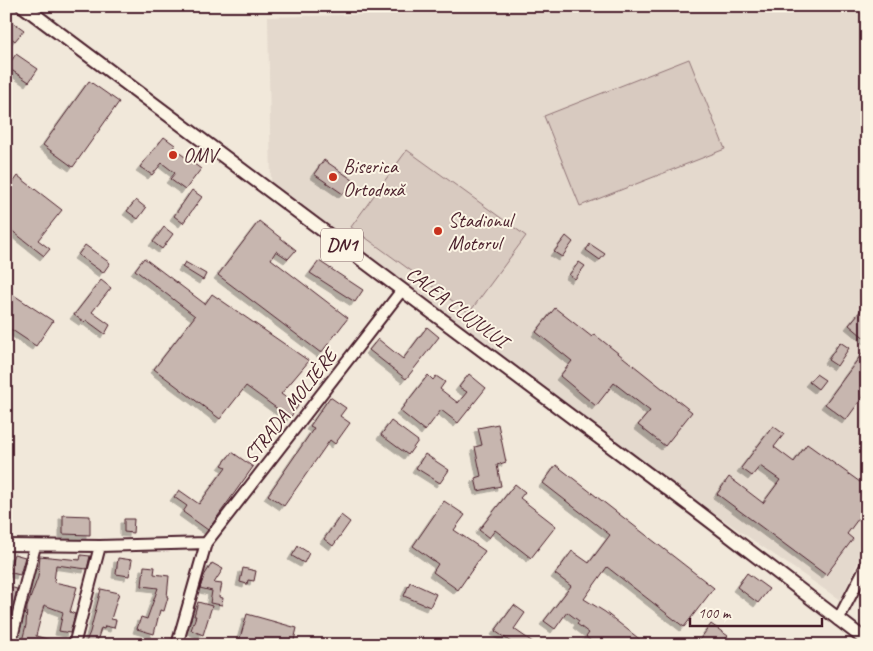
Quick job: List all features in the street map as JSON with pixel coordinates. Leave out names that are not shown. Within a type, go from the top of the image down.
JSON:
[{"type":"main road","name":"CALEA CLUJULUI","points":[[22,6],[688,504],[867,641]]},
{"type":"street","name":"STRADA MOLIÈRE","points":[[177,645],[206,543],[402,290]]},
{"type":"street","points":[[6,545],[100,546],[206,543]]},
{"type":"street","points":[[10,645],[35,546]]},
{"type":"street","points":[[74,645],[100,546]]},
{"type":"street","points":[[838,620],[867,564]]},
{"type":"shaded area","points":[[481,6],[867,6],[867,544],[840,600],[524,383],[402,290],[271,183],[268,17],[471,12]]},
{"type":"shaded area","points":[[689,59],[725,149],[580,206],[544,116]]},
{"type":"shaded area","name":"Stadionul Motorul","points":[[407,150],[526,236],[469,313],[351,227]]},
{"type":"building","points":[[6,17],[24,30],[15,41],[6,34]]},
{"type":"building","points":[[16,54],[38,69],[29,82],[7,67]]},
{"type":"building","points":[[89,81],[119,102],[73,167],[43,145]]},
{"type":"building","points":[[164,137],[175,145],[173,148],[201,169],[185,190],[170,179],[175,173],[162,163],[152,175],[140,167]]},
{"type":"building","name":"Biserica Ortodoxă","points":[[324,160],[353,180],[343,194],[314,174]]},
{"type":"building","points":[[18,176],[62,210],[38,240],[50,249],[44,256],[6,226],[6,192]]},
{"type":"building","points":[[192,190],[202,197],[183,223],[174,216]]},
{"type":"building","points":[[136,200],[146,208],[138,219],[127,211]]},
{"type":"building","points":[[259,221],[296,250],[288,259],[276,251],[271,259],[348,318],[321,353],[218,275]]},
{"type":"building","points":[[164,227],[173,234],[162,249],[153,242]]},
{"type":"building","points":[[566,236],[573,242],[562,257],[554,252]]},
{"type":"building","points":[[590,244],[605,254],[600,260],[586,250]]},
{"type":"building","points":[[85,245],[110,263],[103,273],[78,255]]},
{"type":"building","points":[[144,258],[205,304],[212,294],[309,361],[281,394],[298,406],[290,418],[246,386],[220,419],[154,369],[195,316],[135,270]]},
{"type":"building","points":[[319,261],[363,290],[355,302],[310,273]]},
{"type":"building","points":[[185,262],[206,274],[203,280],[182,267]]},
{"type":"building","points":[[579,262],[585,266],[575,279],[569,275]]},
{"type":"building","points":[[101,280],[111,288],[92,312],[110,325],[105,334],[86,320],[84,322],[74,315]]},
{"type":"building","points":[[6,290],[53,321],[36,346],[6,326]]},
{"type":"building","points":[[867,303],[867,340],[849,325]]},
{"type":"building","points":[[555,308],[592,337],[594,334],[692,412],[665,446],[638,425],[650,411],[614,383],[596,406],[560,376],[572,361],[536,332]]},
{"type":"building","points":[[427,327],[439,337],[406,379],[369,350],[378,339],[403,359]]},
{"type":"building","points":[[840,342],[849,348],[837,366],[828,360]]},
{"type":"building","points":[[867,347],[867,391],[846,420],[825,404]]},
{"type":"building","points":[[469,374],[486,388],[458,423],[441,410],[425,431],[400,411],[428,375],[433,380],[436,376],[445,382],[440,389],[458,403],[467,392],[459,387]]},
{"type":"building","points":[[816,374],[825,380],[818,389],[809,382]]},
{"type":"building","points":[[330,397],[346,408],[340,416],[350,423],[335,444],[330,440],[284,506],[268,495],[314,428],[310,426]]},
{"type":"building","points":[[391,421],[418,441],[408,455],[381,435]]},
{"type":"building","points":[[498,424],[506,462],[497,465],[501,486],[478,491],[475,478],[481,476],[475,447],[482,445],[478,428]]},
{"type":"building","points":[[773,426],[784,434],[774,447],[794,462],[807,444],[860,482],[867,473],[867,507],[847,534],[853,539],[826,575],[717,494],[729,477],[763,503],[780,480],[760,466],[752,476],[741,468]]},
{"type":"building","points":[[232,452],[253,467],[208,530],[183,512],[187,506],[174,497],[179,490],[199,504],[226,467],[222,465]]},
{"type":"building","points":[[425,454],[449,470],[440,483],[416,468]]},
{"type":"building","points":[[556,465],[714,588],[684,627],[607,567],[584,599],[605,612],[647,645],[596,645],[586,637],[589,633],[577,624],[579,621],[567,612],[555,629],[544,621],[571,586],[555,574],[572,551],[589,563],[610,535],[543,483]]},
{"type":"building","points":[[515,484],[525,492],[520,498],[556,526],[531,558],[495,530],[489,538],[479,530]]},
{"type":"building","points":[[444,501],[465,515],[454,530],[485,551],[458,590],[433,572],[438,564],[413,546]]},
{"type":"building","points":[[63,515],[90,516],[90,535],[63,534]]},
{"type":"building","points":[[341,515],[350,522],[333,546],[324,539]]},
{"type":"building","points":[[124,519],[134,519],[133,533],[124,532]]},
{"type":"building","points":[[298,546],[309,553],[304,563],[292,556]]},
{"type":"building","points":[[14,554],[25,557],[20,575],[8,572]]},
{"type":"building","points":[[81,555],[90,556],[87,569],[56,565],[54,582],[77,587],[70,612],[75,614],[70,633],[59,631],[63,612],[44,605],[36,636],[54,641],[53,645],[44,645],[29,640],[28,643],[22,641],[26,625],[27,607],[38,577],[40,556],[80,560]]},
{"type":"building","points":[[118,558],[132,560],[129,576],[116,574]]},
{"type":"building","points":[[212,563],[223,569],[214,583],[222,584],[219,597],[223,598],[222,605],[210,603],[212,591],[200,588],[204,576]]},
{"type":"building","points":[[144,566],[155,567],[154,574],[169,576],[168,597],[164,611],[160,610],[154,634],[137,629],[141,617],[147,619],[158,588],[142,586]]},
{"type":"building","points":[[243,568],[256,571],[254,581],[248,580],[247,584],[240,582]]},
{"type":"building","points":[[747,573],[769,589],[758,603],[737,587]]},
{"type":"building","points":[[410,582],[436,594],[430,607],[404,596]]},
{"type":"building","points":[[6,586],[17,589],[8,625],[6,625]]},
{"type":"building","points":[[101,589],[119,593],[111,619],[116,620],[114,628],[105,626],[104,629],[101,628],[96,645],[93,645],[86,642]]},
{"type":"building","points":[[198,602],[212,606],[203,635],[191,630]]},
{"type":"building","points":[[514,605],[525,613],[514,629],[537,645],[515,645],[495,631]]},
{"type":"building","points":[[247,614],[297,628],[293,645],[238,645]]},
{"type":"building","points":[[711,624],[728,636],[721,645],[696,645]]},
{"type":"place","name":"OMV","points":[[173,155]]},
{"type":"place","name":"Biserica Ortodoxă","points":[[333,177]]},
{"type":"place","name":"Stadionul Motorul","points":[[438,231]]}]
